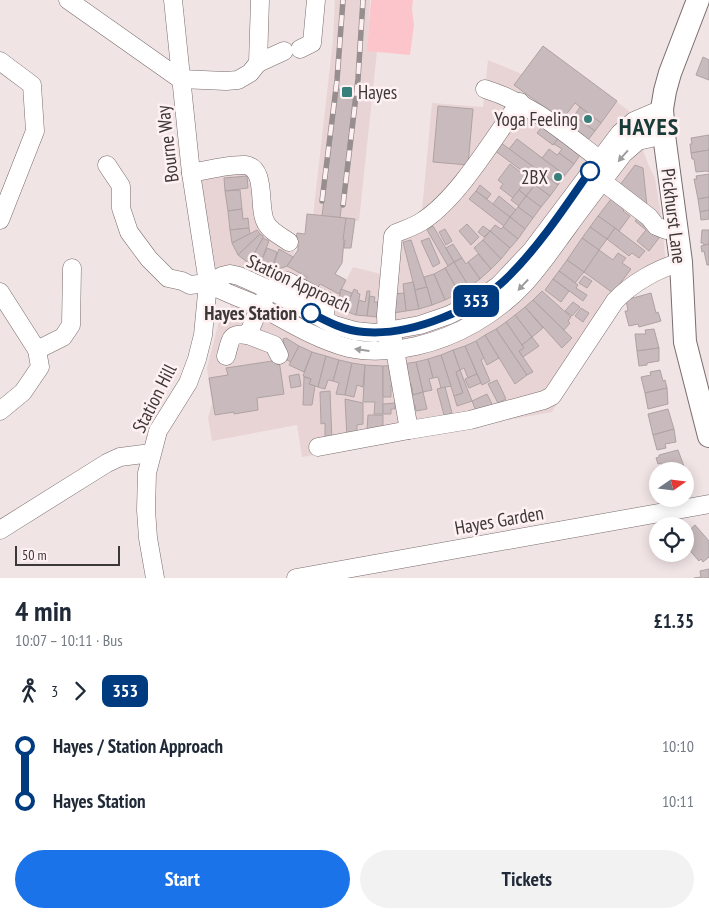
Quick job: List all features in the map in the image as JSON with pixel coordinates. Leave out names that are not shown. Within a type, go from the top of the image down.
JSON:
[{"type":"main road","name":"Pickhurst Lane","points":[[698,0],[664,91],[662,109],[681,262],[686,348],[709,436]]},
{"type":"street","points":[[68,0],[180,79],[226,81],[238,80],[250,73],[258,63],[303,50],[316,0]]},
{"type":"street","name":"Bourne Way","points":[[173,0],[191,173],[208,283]]},
{"type":"street","points":[[258,63],[260,0]]},
{"type":"street","points":[[0,62],[32,85],[36,130],[0,220]]},
{"type":"street","points":[[486,89],[520,102],[535,111],[599,159],[602,181],[649,217],[656,226],[666,230],[677,228]]},
{"type":"street","points":[[409,430],[398,349],[400,342],[387,337],[388,285],[394,236],[396,233],[424,220],[446,201],[520,102]]},
{"type":"street","name":"Station Approach","points":[[662,109],[644,116],[627,126],[620,133],[532,250],[499,285],[477,301],[449,315],[420,325],[387,332],[355,331],[324,320],[247,279],[230,274],[215,278],[208,283],[219,291],[261,307],[310,333],[340,345],[368,351],[398,349],[438,340],[473,324],[507,300],[532,276],[602,181],[633,144],[642,139],[664,135]]},
{"type":"street","points":[[107,165],[121,186],[121,208],[126,225],[149,259],[168,278],[190,285],[208,283]]},
{"type":"street","points":[[191,173],[241,165],[251,167],[259,180],[265,222],[289,242]]},
{"type":"street","points":[[318,447],[484,417],[552,396],[615,301],[662,268],[681,262]]},
{"type":"street","points":[[37,350],[63,337],[71,325],[72,268]]},
{"type":"street","name":"Station Hill","points":[[0,530],[108,463],[120,457],[151,453],[158,431],[188,383],[195,365],[203,335],[208,283]]},
{"type":"street","points":[[248,335],[270,290]]},
{"type":"street","points":[[0,292],[37,350],[40,367],[23,392],[0,411]]},
{"type":"street","points":[[226,356],[232,338],[235,335],[248,335],[274,345],[279,355]]},
{"type":"street","points":[[151,453],[147,473],[146,510],[148,538],[155,578]]},
{"type":"street","name":"Hayes Garden","points":[[296,578],[709,504]]},
{"type":"shaded area","points":[[335,0],[370,0],[368,50],[377,51],[359,221],[313,216],[333,40]]},
{"type":"shaded area","points":[[371,0],[413,0],[414,25],[410,55],[367,51]]},
{"type":"shaded area","points":[[543,46],[629,111],[655,178],[662,222],[667,278],[648,283],[612,312],[552,412],[302,457],[297,425],[212,441],[208,418],[212,403],[207,368],[219,321],[225,314],[233,312],[213,262],[202,178],[248,172],[263,229],[295,252],[287,266],[307,277],[305,280],[318,287],[320,284],[339,294],[353,267],[389,276],[389,227],[407,222],[422,210],[432,103],[483,107],[488,60],[522,74]]},
{"type":"building","points":[[543,46],[617,101],[601,123],[575,103],[562,120],[514,85]]},
{"type":"building","points":[[703,57],[709,60],[709,80],[696,75]]},
{"type":"building","points":[[338,89],[354,91],[340,218],[322,216]]},
{"type":"building","points":[[438,106],[473,109],[468,165],[433,162]]},
{"type":"building","name":"Yoga Feeling","points":[[580,107],[601,123],[595,131],[574,116]]},
{"type":"building","points":[[574,116],[595,131],[588,140],[567,125]]},
{"type":"building","points":[[544,124],[560,136],[553,145],[537,133]]},
{"type":"building","points":[[709,135],[709,150],[691,153],[691,138]]},
{"type":"building","points":[[560,136],[582,152],[574,164],[559,153],[562,149],[554,144]]},
{"type":"building","points":[[517,139],[565,175],[558,185],[509,149]]},
{"type":"building","points":[[500,142],[543,174],[537,182],[494,150]]},
{"type":"building","points":[[549,149],[557,155],[559,153],[574,164],[565,175],[542,158]]},
{"type":"building","points":[[709,150],[709,172],[696,172],[691,153]]},
{"type":"building","points":[[510,164],[528,178],[513,198],[500,188],[503,184],[498,180]]},
{"type":"building","points":[[635,165],[643,168],[647,206],[620,185]]},
{"type":"building","points":[[543,174],[558,185],[550,196],[535,185]]},
{"type":"building","points":[[709,174],[709,197],[698,199],[694,179],[697,179],[696,176]]},
{"type":"building","points":[[247,176],[248,188],[225,191],[224,178]]},
{"type":"building","points":[[527,180],[534,186],[526,196],[519,190]]},
{"type":"building","points":[[480,185],[491,194],[487,199],[476,191]]},
{"type":"building","points":[[535,185],[550,196],[541,207],[526,196]]},
{"type":"building","points":[[240,190],[242,209],[228,211],[225,191]]},
{"type":"building","points":[[519,190],[526,196],[519,206],[511,200]]},
{"type":"building","points":[[476,191],[510,217],[504,226],[469,199]]},
{"type":"building","points":[[499,196],[516,210],[510,217],[493,204]]},
{"type":"building","points":[[526,196],[541,207],[533,218],[518,207]]},
{"type":"building","points":[[709,197],[709,210],[700,212],[698,199]]},
{"type":"building","points":[[612,198],[625,208],[623,211],[630,216],[619,231],[598,216]]},
{"type":"building","points":[[518,207],[533,218],[525,229],[510,217]]},
{"type":"building","points":[[242,209],[243,219],[248,218],[249,228],[230,230],[228,211]]},
{"type":"building","points":[[645,209],[649,230],[659,238],[649,251],[637,241],[646,230],[635,221]]},
{"type":"building","points":[[709,210],[709,219],[701,220],[700,212]]},
{"type":"building","name":"Hayes Station","points":[[307,214],[346,218],[342,263],[335,274],[346,280],[339,294],[320,284],[318,287],[305,280],[307,277],[287,266],[298,250],[298,245],[295,245],[297,233],[305,234]]},
{"type":"building","points":[[598,216],[615,228],[607,239],[590,227]]},
{"type":"building","points":[[510,217],[525,229],[518,239],[503,227]]},
{"type":"building","points":[[346,218],[355,219],[351,248],[344,248],[345,240],[343,240]]},
{"type":"building","points":[[467,224],[479,237],[471,245],[459,231]]},
{"type":"building","points":[[495,225],[501,229],[503,227],[518,239],[510,248],[490,231]]},
{"type":"building","points":[[433,226],[454,262],[448,266],[427,230]]},
{"type":"building","points":[[483,226],[490,231],[484,237],[478,232]]},
{"type":"building","points":[[590,227],[607,239],[599,250],[582,238]]},
{"type":"building","points":[[249,228],[250,234],[232,243],[230,230]]},
{"type":"building","points":[[615,228],[645,251],[639,258],[632,253],[629,256],[607,239]]},
{"type":"building","points":[[445,229],[452,241],[446,245],[439,232]]},
{"type":"building","points":[[257,230],[260,234],[238,255],[232,243]]},
{"type":"building","points":[[702,230],[709,230],[709,244],[704,245],[701,243]]},
{"type":"building","points":[[490,231],[510,248],[501,259],[483,240]]},
{"type":"building","points":[[260,234],[263,238],[249,263],[238,255]]},
{"type":"building","points":[[263,238],[269,241],[259,267],[249,263]]},
{"type":"building","points":[[429,238],[440,263],[433,267],[421,241]]},
{"type":"building","points":[[582,238],[599,250],[584,272],[567,260]]},
{"type":"building","points":[[411,240],[427,287],[415,290],[403,242]]},
{"type":"building","points":[[483,240],[501,259],[491,269],[474,248]]},
{"type":"building","points":[[453,244],[462,258],[454,262],[446,248]]},
{"type":"building","points":[[709,244],[709,265],[707,265],[701,246]]},
{"type":"building","points":[[267,248],[277,252],[271,272],[259,267]]},
{"type":"building","points":[[279,249],[293,257],[287,266],[271,272]]},
{"type":"building","points":[[599,250],[613,260],[618,253],[626,258],[622,263],[631,269],[613,293],[584,272]]},
{"type":"building","points":[[478,254],[491,269],[480,279],[468,262]]},
{"type":"building","points":[[462,258],[466,264],[468,262],[480,279],[469,287],[454,262]]},
{"type":"building","points":[[567,260],[584,272],[575,283],[559,271]]},
{"type":"building","points":[[454,262],[469,287],[459,293],[445,268]]},
{"type":"building","points":[[445,268],[459,293],[445,300],[434,274]]},
{"type":"building","points":[[559,271],[578,285],[576,288],[587,295],[583,301],[553,279]]},
{"type":"building","points":[[434,274],[445,300],[432,305],[424,277]]},
{"type":"building","points":[[584,276],[592,281],[587,288],[579,283]]},
{"type":"building","points":[[553,279],[569,291],[561,302],[545,290]]},
{"type":"building","points":[[413,282],[419,309],[406,311],[403,284]]},
{"type":"building","points":[[427,287],[432,305],[419,309],[415,290]]},
{"type":"building","points":[[341,289],[352,293],[345,311],[337,308]]},
{"type":"building","points":[[354,289],[360,294],[356,315],[345,311]]},
{"type":"building","points":[[367,291],[370,291],[367,316],[356,315],[359,300],[365,302]]},
{"type":"building","points":[[542,291],[571,317],[568,321],[570,323],[564,330],[533,300]]},
{"type":"building","points":[[404,293],[406,311],[393,313],[393,294]]},
{"type":"building","points":[[651,293],[656,313],[658,312],[661,321],[639,327],[638,324],[629,326],[625,311],[628,311],[626,300]]},
{"type":"building","points":[[370,296],[375,297],[374,302],[378,302],[378,317],[367,316]]},
{"type":"building","points":[[533,300],[572,338],[562,348],[525,307]]},
{"type":"building","points":[[573,302],[580,307],[572,316],[565,311]]},
{"type":"building","points":[[525,307],[543,328],[532,337],[515,315]]},
{"type":"building","points":[[581,308],[589,313],[583,322],[575,316]]},
{"type":"building","points":[[515,315],[532,337],[522,345],[506,322]]},
{"type":"building","points":[[506,322],[524,348],[519,351],[533,372],[527,375],[496,329]]},
{"type":"building","points":[[496,329],[527,375],[515,384],[485,335]]},
{"type":"building","points":[[654,329],[659,348],[637,351],[635,334],[646,334],[645,330]]},
{"type":"building","points":[[485,335],[499,358],[487,365],[476,341]]},
{"type":"building","points":[[532,337],[539,346],[523,357],[519,351],[524,348],[522,345]]},
{"type":"building","points":[[286,338],[299,346],[291,362],[287,360],[283,339]]},
{"type":"building","points":[[476,341],[484,358],[481,360],[490,381],[482,385],[465,346]]},
{"type":"building","points":[[299,346],[312,352],[304,372],[289,365]]},
{"type":"building","points":[[465,346],[477,374],[468,378],[464,368],[460,370],[453,350]]},
{"type":"building","points":[[659,348],[659,361],[639,366],[637,351]]},
{"type":"building","points":[[453,350],[460,370],[456,372],[463,393],[454,396],[441,355]]},
{"type":"building","points":[[312,352],[326,356],[318,387],[309,384],[311,379],[303,376]]},
{"type":"building","points":[[441,355],[451,386],[441,388],[438,377],[433,378],[428,359]]},
{"type":"building","points":[[326,356],[339,360],[333,381],[328,380],[325,389],[318,387]]},
{"type":"building","points":[[428,359],[433,378],[429,379],[432,390],[423,392],[416,362]]},
{"type":"building","points":[[279,360],[284,394],[257,398],[258,410],[215,415],[209,378],[228,375],[226,368]]},
{"type":"building","points":[[339,360],[352,363],[345,395],[336,394],[339,383],[333,381]]},
{"type":"building","points":[[416,362],[423,392],[413,395],[411,384],[406,385],[403,364]]},
{"type":"building","points":[[352,363],[365,365],[363,387],[357,385],[354,397],[345,395]]},
{"type":"building","points":[[365,365],[383,366],[383,414],[374,414],[375,402],[363,402]]},
{"type":"building","points":[[395,365],[398,385],[391,386],[391,397],[383,397],[383,366]]},
{"type":"building","points":[[460,370],[472,401],[457,406],[454,396],[463,393],[456,372]]},
{"type":"building","points":[[660,370],[667,388],[645,393],[641,377],[651,375],[650,372]]},
{"type":"building","points":[[299,374],[301,386],[291,388],[289,376]]},
{"type":"building","points":[[477,374],[481,383],[469,388],[465,379]]},
{"type":"building","points":[[304,377],[311,379],[309,384],[315,386],[312,405],[303,405]]},
{"type":"building","points":[[497,380],[506,399],[498,403],[488,384]]},
{"type":"building","points":[[411,384],[413,395],[423,392],[427,409],[416,411],[415,405],[409,406],[406,385]]},
{"type":"building","points":[[445,387],[452,413],[444,415],[437,389]]},
{"type":"building","points":[[667,388],[668,404],[648,409],[645,393]]},
{"type":"building","points":[[330,391],[332,441],[325,441],[325,423],[321,424],[320,392]]},
{"type":"building","points":[[487,394],[493,406],[476,411],[472,401]]},
{"type":"building","points":[[345,399],[363,403],[363,424],[357,425],[357,437],[347,438]]},
{"type":"building","points":[[395,403],[395,409],[391,409],[391,414],[383,414],[383,404]]},
{"type":"building","points":[[668,409],[674,429],[653,435],[648,414]]},
{"type":"building","points":[[368,415],[383,415],[383,430],[367,430]]},
{"type":"building","points":[[674,429],[676,442],[665,444],[666,448],[657,450],[653,435]]},
{"type":"building","points":[[678,450],[682,462],[657,462],[656,458],[659,455]]},
{"type":"building","points":[[694,526],[709,541],[709,557],[703,562],[701,559],[699,561],[694,555]]},
{"type":"building","points":[[709,569],[709,578],[694,578],[701,577],[700,571]]},
{"type":"railway","points":[[322,201],[337,80],[343,0]]},
{"type":"railway","points":[[343,205],[358,79],[363,0]]},
{"type":"bus line","name":"353","points":[[311,313],[334,325],[355,331],[375,333],[420,325],[463,309],[499,285],[532,250],[590,171]]},
{"type":"place","name":"Hayes","points":[[347,92]]},
{"type":"place","name":"Yoga Feeling","points":[[588,119]]},
{"type":"place","name":"2BX","points":[[558,177]]},
{"type":"place","name":"Hayes Station","points":[[311,313]]},
{"type":"district","name":"HAYES","points":[[649,126]]}]
